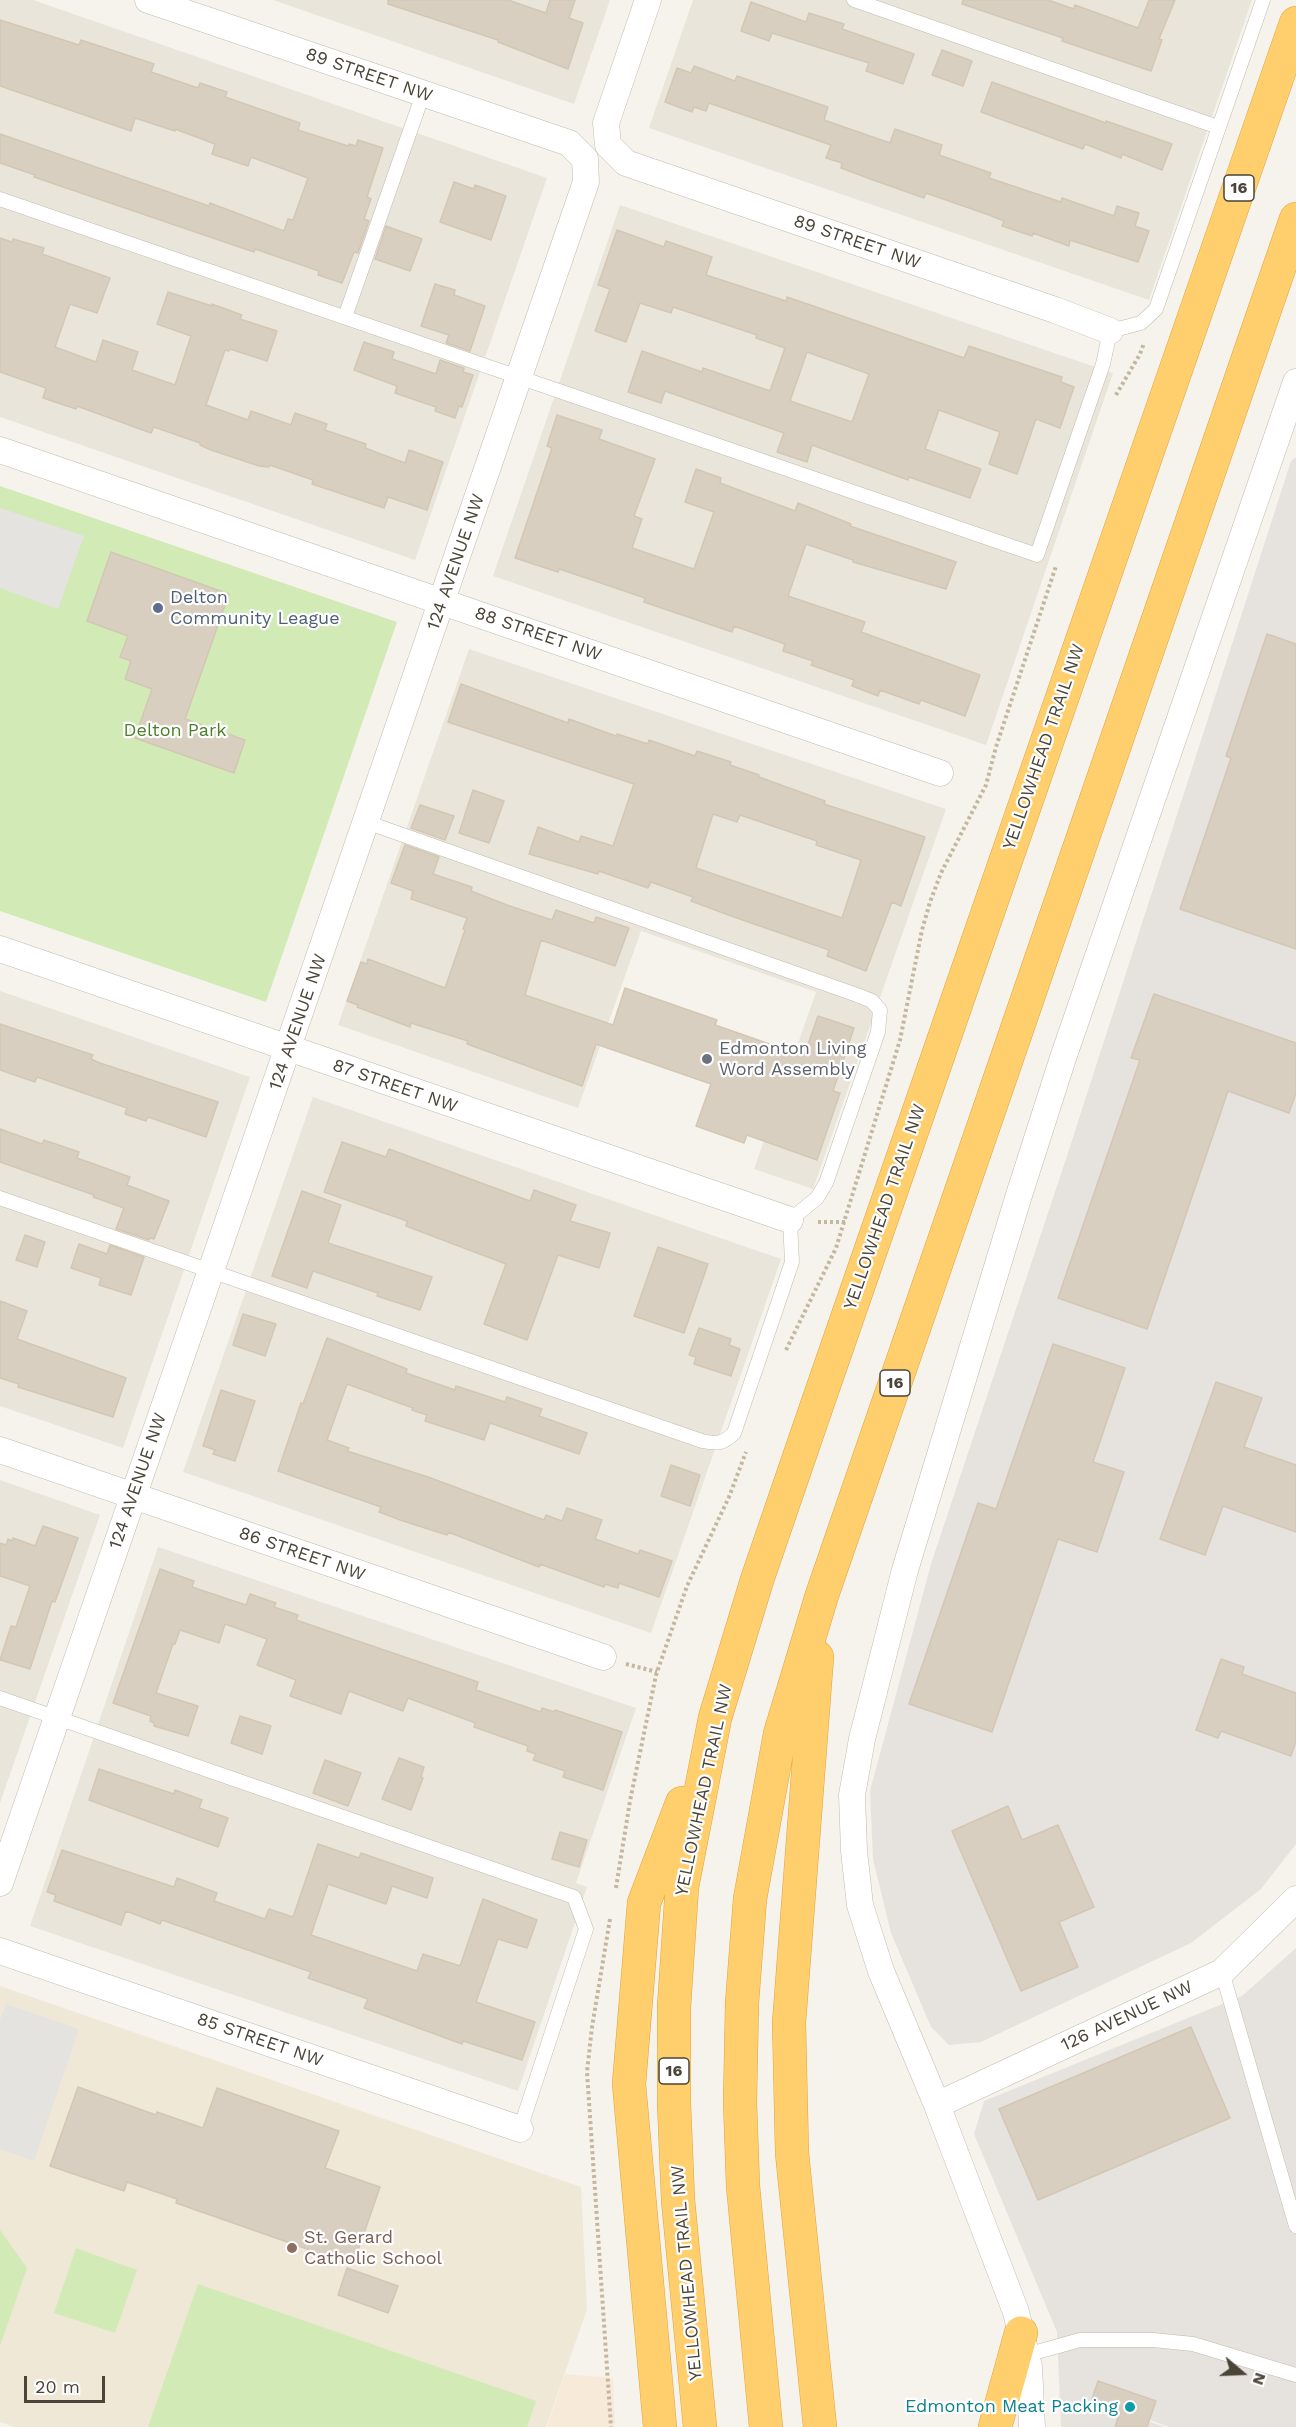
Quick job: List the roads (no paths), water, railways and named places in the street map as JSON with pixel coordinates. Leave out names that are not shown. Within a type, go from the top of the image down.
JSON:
[{"type":"highway","name":"YELLOWHEAD TRAIL NW","points":[[700,2427],[678,2200],[674,2007],[682,1887],[715,1718],[757,1580],[813,1416],[1296,23]]},
{"type":"highway","name":"16","points":[[766,2427],[743,2186],[740,2102],[750,1899],[780,1734],[822,1595],[1296,219]]},
{"type":"highway","points":[[820,2427],[792,2153],[789,2023],[822,1595]]},
{"type":"highway","points":[[660,2427],[629,2084],[644,1904],[715,1718]]},
{"type":"highway","points":[[811,2339],[830,2420],[834,2427]]},
{"type":"highway","points":[[995,2427],[1024,2344]]},
{"type":"street","name":"89 STREET NW","points":[[148,0],[569,143],[585,159]]},
{"type":"street","name":"89 STREET NW","points":[[648,0],[606,123],[608,146],[626,163],[1055,310],[1110,331]]},
{"type":"street","name":"124 AVENUE NW","points":[[0,1883],[586,182],[585,159]]},
{"type":"street","points":[[1032,2427],[1029,2367],[1016,2312],[937,2104],[881,1971],[860,1905],[854,1851],[852,1795],[862,1739],[905,1570],[1019,1195],[1063,1058],[1295,389]]},
{"type":"street","name":"88 STREET NW","points":[[0,450],[940,773]]},
{"type":"street","name":"87 STREET NW","points":[[0,949],[790,1220]]},
{"type":"street","name":"86 STREET NW","points":[[0,1450],[603,1658]]},
{"type":"street","name":"126 AVENUE NW","points":[[937,2104],[1222,1972],[1296,1899]]},
{"type":"street","name":"85 STREET NW","points":[[0,1952],[520,2129]]},
{"type":"lane","points":[[854,0],[1218,127]]},
{"type":"lane","points":[[0,199],[1037,555],[1103,364],[1110,331],[1136,326],[1156,309],[1263,0]]},
{"type":"lane","points":[[345,317],[423,94]]},
{"type":"lane","points":[[0,1198],[702,1442],[717,1444],[726,1441],[734,1433],[792,1262],[790,1220],[817,1198],[826,1183],[878,1032],[880,1010],[872,1000],[366,822]]},
{"type":"lane","points":[[0,1698],[574,1897],[586,1929],[520,2129]]},
{"type":"lane","points":[[1222,1972],[1296,2226]]},
{"type":"lane","points":[[1024,2344],[1080,2340],[1153,2340],[1192,2344],[1296,2375]]},
{"type":"place","name":"Delton Community League","points":[[158,608]]},
{"type":"place","name":"Edmonton Living Word Assembly","points":[[707,1059]]},
{"type":"place","name":"St. Gerard Catholic School","points":[[292,2248]]},
{"type":"place","name":"Edmonton Meat Packing","points":[[1130,2407]]},
{"type":"park label","name":"Delton Park","points":[[175,731]]}]
